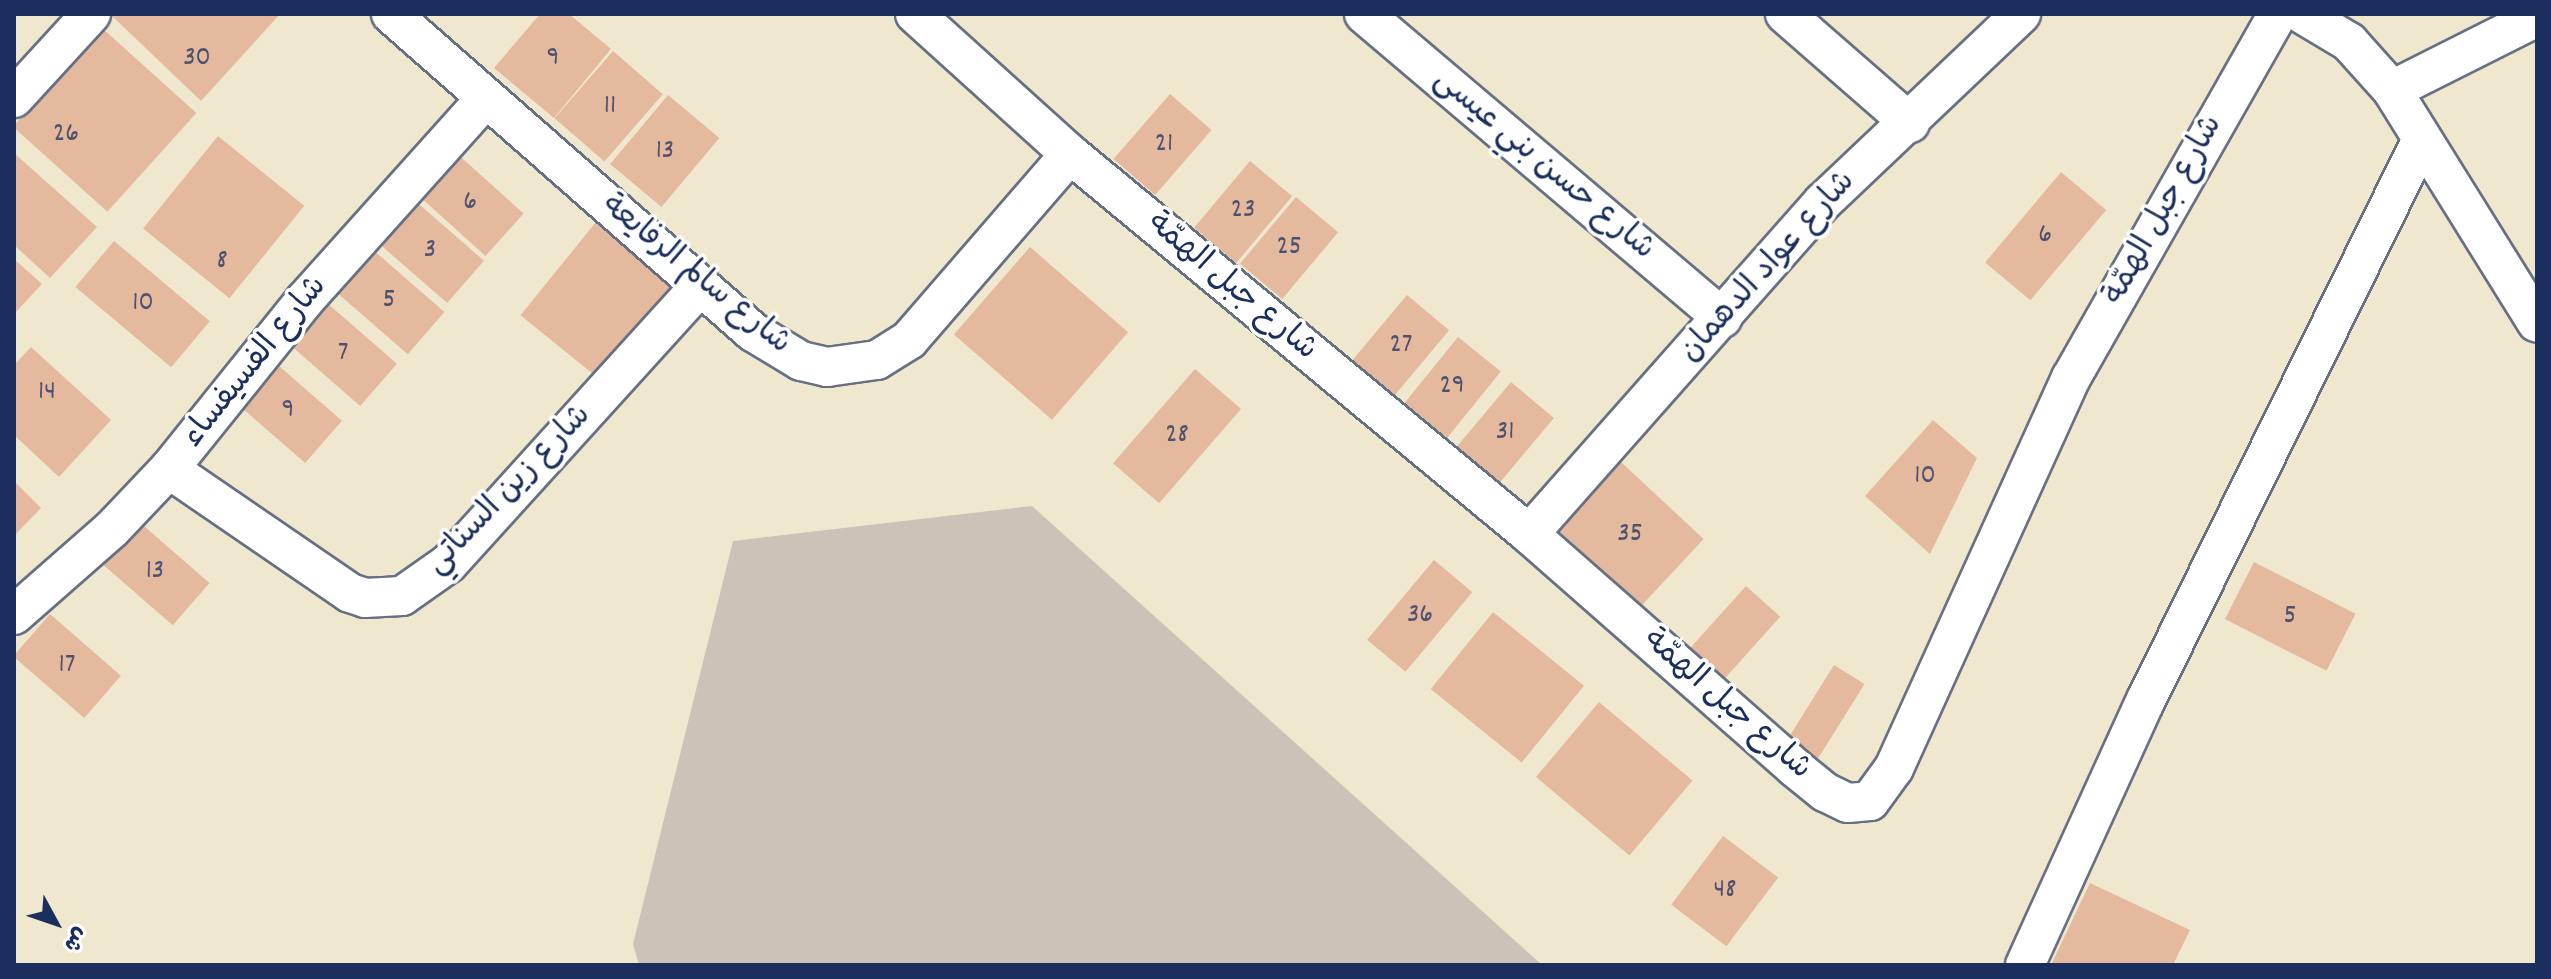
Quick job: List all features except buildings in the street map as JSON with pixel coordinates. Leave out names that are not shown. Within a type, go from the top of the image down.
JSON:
[{"type":"street","points":[[14,98],[91,14]]},
{"type":"street","name":"شارع سالم الرفايعة","points":[[391,14],[753,332],[801,361],[827,367],[877,360],[909,340],[1070,154]]},
{"type":"street","name":"شارع جبل الهمّة","points":[[915,14],[1070,154],[1529,534],[1825,792],[1848,803],[1870,801],[1894,768],[2071,378],[2278,14]]},
{"type":"street","name":"شارع حسن بني عيسى","points":[[1364,14],[1722,318]]},
{"type":"street","points":[[1785,14],[1910,123]]},
{"type":"street","name":"شارع عواد الدهمان","points":[[1529,534],[1823,202],[1910,123],[2021,14]]},
{"type":"street","points":[[2302,14],[2349,42],[2392,90],[2537,323]]},
{"type":"street","points":[[2392,90],[2514,21]]},
{"type":"street","name":"شارع الفسيفساء","points":[[14,615],[112,529],[169,469],[304,301],[485,99]]},
{"type":"street","points":[[2025,965],[2145,702],[2421,141]]},
{"type":"street","name":"شارع زين السناتي","points":[[169,469],[350,593],[365,598],[402,596],[449,563],[701,285]]},
{"type":"shaded area","points":[[1032,506],[1542,965],[639,965],[633,944],[733,541]]}]
